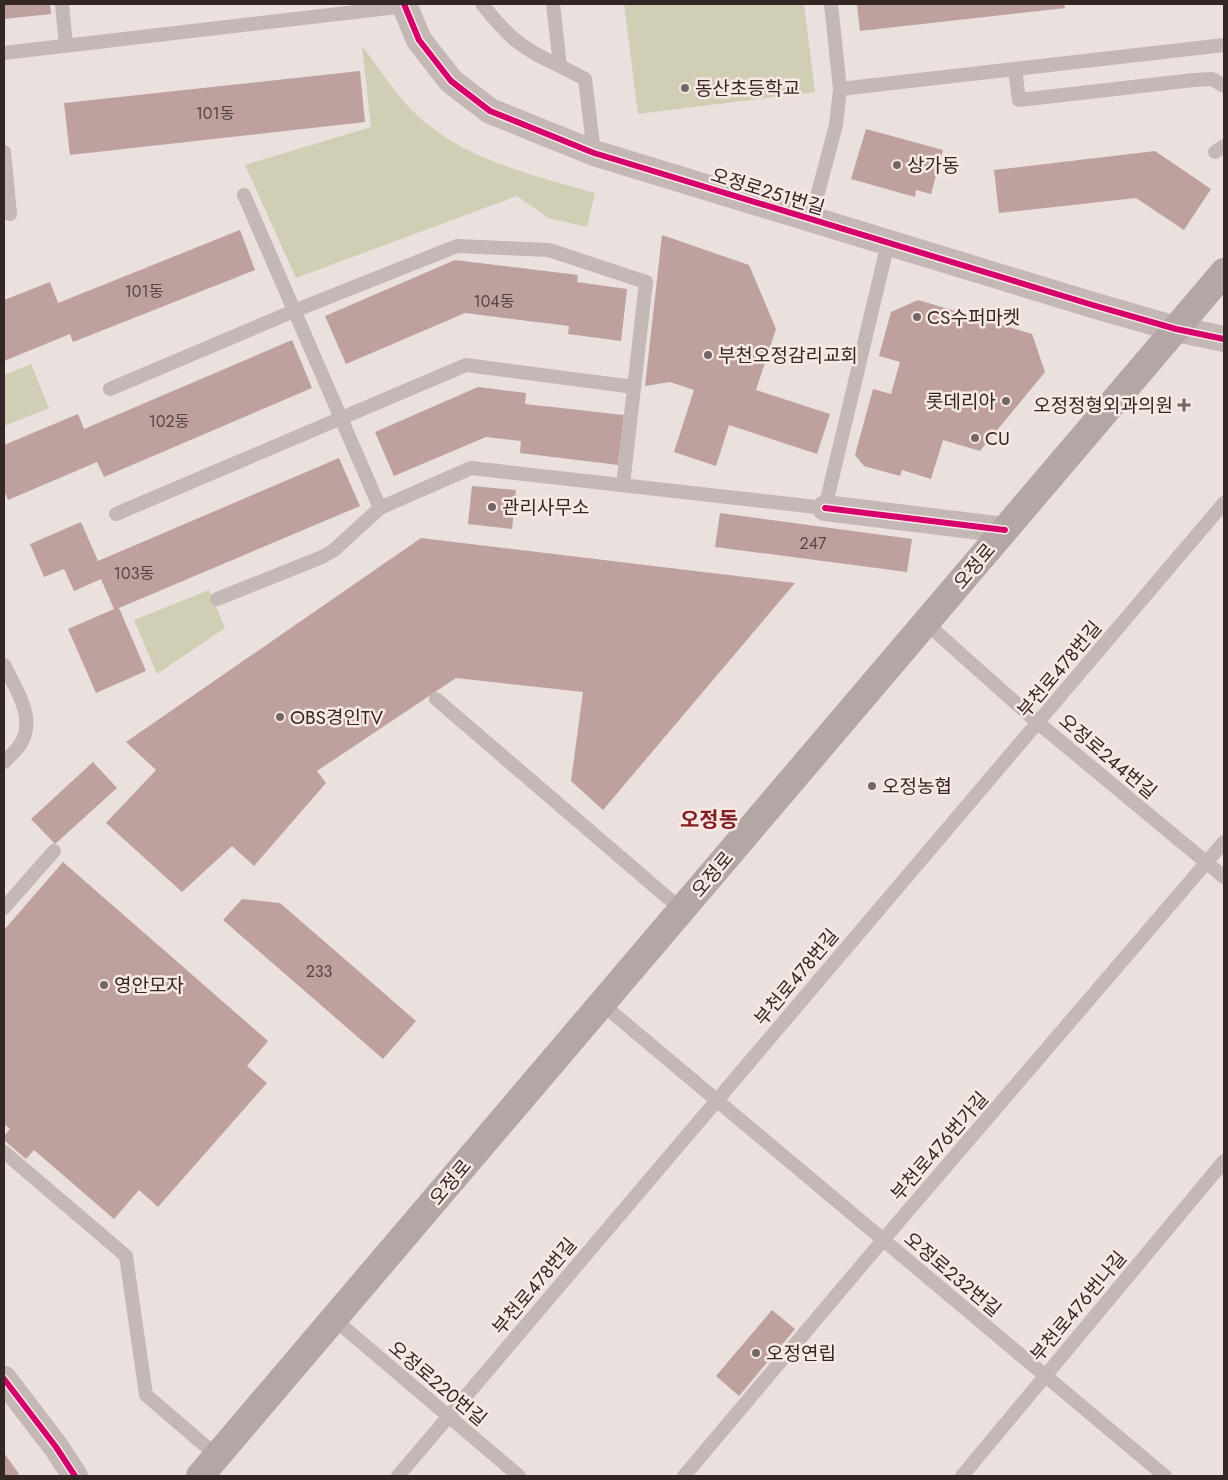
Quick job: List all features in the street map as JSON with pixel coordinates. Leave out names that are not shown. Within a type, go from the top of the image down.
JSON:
[{"type":"main road","name":"오정로","points":[[208,1466],[1224,272]]},
{"type":"street","name":"오정로251번길","points":[[405,5],[419,40],[451,81],[490,111],[594,154],[1176,329],[1224,339]]},
{"type":"street","points":[[825,508],[1005,530]]},
{"type":"street","points":[[4,1379],[56,1447],[75,1476]]},
{"type":"lane","points":[[62,4],[66,46]]},
{"type":"lane","points":[[482,4],[501,29],[519,45],[585,79],[594,154]]},
{"type":"lane","points":[[553,4],[560,66]]},
{"type":"lane","points":[[812,219],[836,125],[840,89],[830,4]]},
{"type":"lane","points":[[4,53],[405,5]]},
{"type":"lane","points":[[840,89],[1224,45]]},
{"type":"lane","points":[[1015,69],[1019,100],[1194,80],[1212,79],[1224,86]]},
{"type":"lane","points":[[4,152],[10,214]]},
{"type":"lane","points":[[244,195],[380,508]]},
{"type":"lane","points":[[217,599],[322,557],[334,550],[380,508],[471,468],[825,508],[888,243]]},
{"type":"lane","points":[[110,389],[294,311],[457,246],[550,250],[646,282],[623,485]]},
{"type":"lane","points":[[116,514],[466,365],[634,387]]},
{"type":"lane","name":"부천로478번길","points":[[398,1476],[1224,503]]},
{"type":"lane","name":"오정로244번길","points":[[926,623],[1038,722],[1224,876]]},
{"type":"lane","points":[[4,666],[24,705],[26,732],[20,745],[4,762]]},
{"type":"lane","points":[[436,699],[682,910]]},
{"type":"lane","name":"부천로476번가길","points":[[684,1476],[883,1240],[1224,842]]},
{"type":"lane","points":[[4,908],[54,851]]},
{"type":"lane","name":"오정로232번길","points":[[602,1004],[1165,1476]]},
{"type":"lane","points":[[4,1152],[126,1256],[146,1395],[208,1466]]},
{"type":"lane","name":"부천로476번나길","points":[[962,1476],[1224,1161]]},
{"type":"lane","name":"오정로220번길","points":[[334,1318],[519,1476]]},
{"type":"shaded area","points":[[624,4],[804,4],[815,92],[638,114]]},
{"type":"shaded area","points":[[362,46],[403,101],[419,117],[458,145],[502,165],[595,193],[587,227],[548,218],[517,196],[296,278],[245,165],[371,127]]},
{"type":"shaded area","points":[[31,364],[49,408],[4,426],[4,375]]},
{"type":"shaded area","points":[[209,590],[225,628],[157,674],[134,620]]},
{"type":"building","points":[[4,4],[50,4],[51,14],[4,19]]},
{"type":"building","points":[[857,4],[1064,4],[1065,8],[860,31]]},
{"type":"building","points":[[360,71],[365,122],[70,155],[64,103]]},
{"type":"building","name":"상가동","points":[[866,129],[943,150],[931,194],[916,190],[915,197],[851,179]]},
{"type":"building","points":[[1155,151],[1211,189],[1184,230],[1136,198],[999,213],[994,170]]},
{"type":"building","points":[[240,230],[255,270],[73,342],[70,334],[4,361],[4,300],[50,282],[58,303]]},
{"type":"building","name":"부천오정감리교회","points":[[662,235],[749,265],[776,329],[756,390],[830,414],[817,454],[729,425],[716,466],[674,452],[694,390],[670,382],[645,386]]},
{"type":"building","points":[[455,260],[578,275],[577,282],[627,289],[621,341],[568,334],[569,326],[465,313],[346,364],[325,316]]},
{"type":"building","points":[[918,300],[1032,334],[1045,372],[980,451],[943,440],[931,479],[902,470],[900,476],[864,466],[855,455],[873,389],[891,394],[900,362],[879,356],[891,312]]},
{"type":"building","points":[[292,340],[312,388],[104,477],[97,462],[8,500],[4,490],[4,445],[78,414],[84,429]]},
{"type":"building","points":[[478,387],[526,393],[525,404],[624,415],[618,465],[520,453],[521,441],[486,437],[394,476],[375,432]]},
{"type":"building","points":[[339,458],[360,506],[119,608],[146,671],[96,693],[68,629],[114,609],[101,579],[74,591],[64,569],[44,577],[30,544],[81,522],[98,561]]},
{"type":"building","name":"관리사무소","points":[[472,486],[516,490],[512,529],[468,524]]},
{"type":"building","points":[[720,513],[912,539],[907,572],[715,547]]},
{"type":"building","name":"OBS경인TV","points":[[421,538],[795,583],[603,810],[571,781],[583,692],[456,678],[317,771],[326,783],[254,866],[232,846],[182,892],[106,823],[156,770],[126,742]]},
{"type":"building","points":[[93,762],[117,788],[55,844],[31,819]]},
{"type":"building","name":"영안모자","points":[[63,862],[268,1041],[247,1066],[267,1083],[158,1207],[139,1190],[114,1219],[34,1150],[26,1159],[4,1140],[4,1136],[10,1129],[4,1124],[4,930]]},
{"type":"building","points":[[242,899],[280,903],[416,1021],[383,1059],[223,920]]},
{"type":"building","name":"오정연립","points":[[772,1310],[795,1329],[739,1396],[716,1376]]},
{"type":"building","points":[[4,1453],[19,1474],[16,1476],[4,1476]]},
{"type":"cycle path","points":[[404,4],[419,40],[451,81],[490,111],[594,153],[1096,306],[1176,329],[1224,339]]},
{"type":"cycle path","points":[[825,508],[1005,530]]},
{"type":"cycle path","points":[[4,1379],[56,1447],[75,1476]]},
{"type":"place","name":"동산초등학교","points":[[685,88]]},
{"type":"place","name":"상가동","points":[[897,165]]},
{"type":"place","name":"CS수퍼마켓","points":[[917,317]]},
{"type":"place","name":"부천오정감리교회","points":[[708,355]]},
{"type":"place","name":"롯데리아","points":[[1006,401]]},
{"type":"place","name":"오정정형외과의원","points":[[1184,405]]},
{"type":"place","name":"CU","points":[[975,438]]},
{"type":"place","name":"관리사무소","points":[[492,507]]},
{"type":"place","name":"OBS경인TV","points":[[280,717]]},
{"type":"place","name":"오정농협","points":[[872,786]]},
{"type":"place","name":"영안모자","points":[[104,985]]},
{"type":"place","name":"오정연립","points":[[756,1353]]},
{"type":"district","name":"오정동","points":[[709,820]]}]
